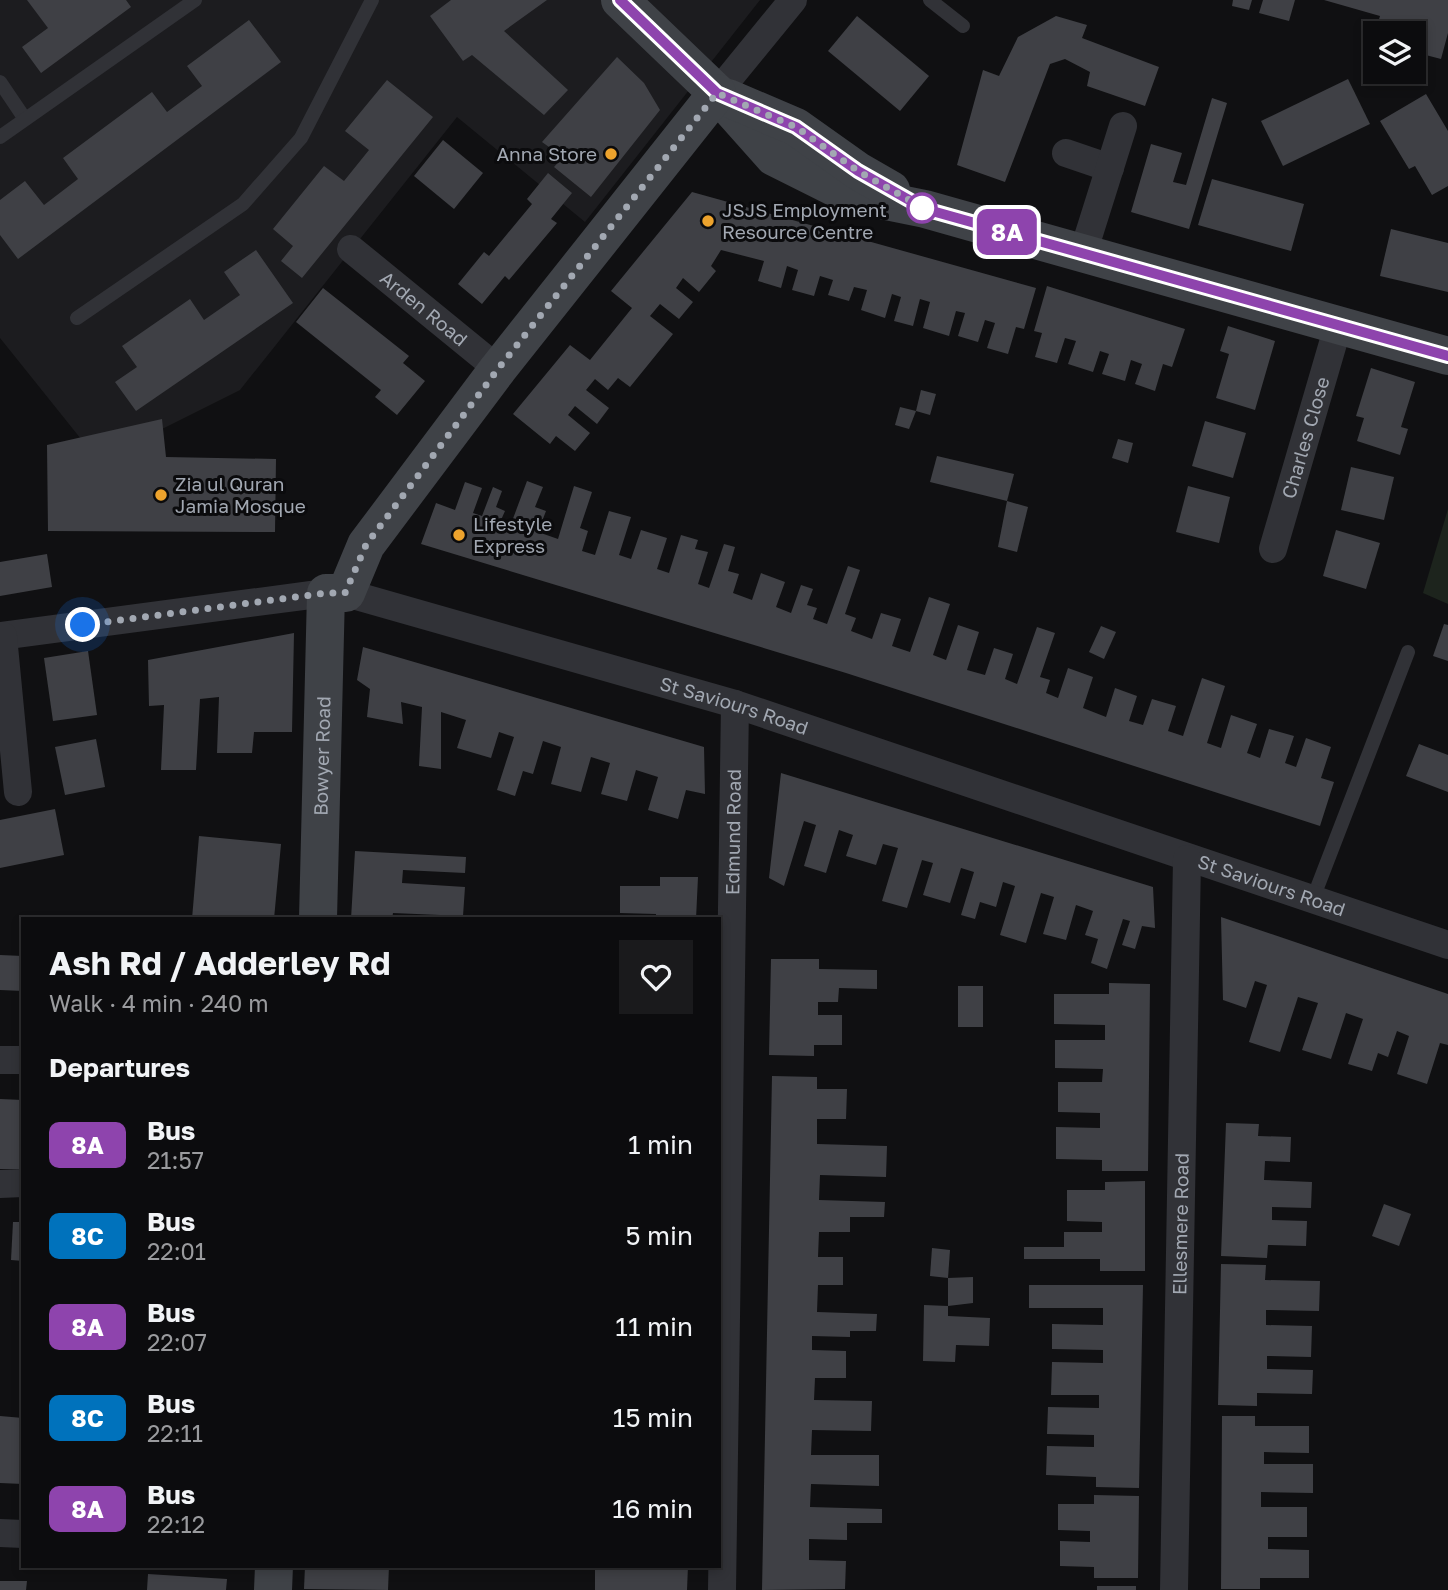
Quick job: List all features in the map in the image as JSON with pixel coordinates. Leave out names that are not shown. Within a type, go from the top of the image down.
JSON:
[{"type":"main road","points":[[620,0],[717,93],[796,127],[858,171],[925,209],[1448,356]]},
{"type":"main road","points":[[336,593],[366,545],[498,369],[717,93]]},
{"type":"main road","name":"Bowyer Road","points":[[318,917],[336,593]]},
{"type":"main road","points":[[273,1590],[274,1568]]},
{"type":"street","points":[[717,93],[793,0]]},
{"type":"street","points":[[1083,253],[1123,127]]},
{"type":"street","points":[[1066,153],[1110,168]]},
{"type":"street","name":"Arden Road","points":[[351,249],[498,369]]},
{"type":"street","name":"Charles Close","points":[[1273,549],[1338,326]]},
{"type":"street","name":"St Saviours Road","points":[[1,636],[336,593],[735,704],[1187,859],[1448,945]]},
{"type":"street","points":[[1,636],[18,792]]},
{"type":"street","name":"Edmund Road","points":[[722,1590],[735,704]]},
{"type":"street","name":"Ellesmere Road","points":[[1174,1590],[1187,859]]},
{"type":"street","points":[[0,1060],[21,1060]]},
{"type":"street","points":[[0,1184],[21,1183]]},
{"type":"street","points":[[0,1533],[21,1534]]},
{"type":"lane","points":[[0,136],[195,0]]},
{"type":"lane","points":[[77,318],[243,204],[301,138],[372,0]]},
{"type":"lane","points":[[930,0],[962,26]]},
{"type":"lane","points":[[0,82],[25,120]]},
{"type":"lane","points":[[1312,901],[1408,652]]},
{"type":"shaded area","points":[[0,0],[760,0],[585,222],[457,117],[240,390],[154,433],[85,444],[0,338]]},
{"type":"shaded area","points":[[1448,509],[1448,604],[1423,593]]},
{"type":"building","points":[[27,0],[126,0],[131,7],[41,73],[22,47],[48,28]]},
{"type":"building","points":[[451,0],[547,0],[504,31],[568,90],[544,115],[472,55],[463,61],[430,16]]},
{"type":"building","points":[[1233,0],[1252,0],[1249,10],[1232,6]]},
{"type":"building","points":[[1263,0],[1295,0],[1289,21],[1259,13]]},
{"type":"building","points":[[1324,0],[1448,0],[1448,33],[1441,59],[1426,55],[1426,21],[1379,21],[1380,16]]},
{"type":"building","points":[[857,16],[929,76],[900,111],[828,51]]},
{"type":"building","points":[[1056,16],[1087,25],[1082,38],[1159,67],[1145,106],[1087,86],[1090,72],[1065,59],[1050,64],[1005,182],[957,165],[983,70],[999,76],[1018,37]]},
{"type":"building","points":[[249,20],[281,62],[18,259],[0,235],[0,200],[25,181],[44,205],[78,179],[63,158],[152,92],[167,112],[202,86],[187,66]]},
{"type":"building","points":[[617,57],[644,83],[660,110],[591,197],[554,167],[563,157],[542,142]]},
{"type":"building","points":[[1348,79],[1370,124],[1283,166],[1261,121]]},
{"type":"building","points":[[387,80],[433,117],[302,278],[281,261],[293,246],[273,229],[324,166],[344,181],[369,150],[345,131]]},
{"type":"building","points":[[1426,94],[1448,131],[1448,186],[1432,195],[1415,166],[1409,169],[1380,121]]},
{"type":"building","points":[[1212,98],[1227,103],[1189,229],[1131,212],[1151,144],[1182,153],[1173,182],[1186,185]]},
{"type":"building","points":[[443,140],[483,173],[454,209],[414,176]]},
{"type":"building","points":[[548,173],[572,193],[551,219],[557,223],[509,280],[505,276],[482,304],[458,284],[484,252],[489,256],[532,204],[527,199]]},
{"type":"building","points":[[1212,179],[1304,204],[1291,251],[1198,225]]},
{"type":"building","points":[[692,192],[1036,288],[1024,329],[1016,327],[1008,354],[987,348],[995,323],[985,320],[978,342],[958,336],[965,313],[956,311],[949,336],[923,328],[930,302],[920,299],[913,326],[894,321],[901,297],[892,294],[885,318],[861,310],[867,290],[854,287],[849,301],[828,295],[833,280],[820,276],[814,296],[792,290],[798,270],[787,266],[781,288],[758,281],[764,261],[721,250],[711,266],[716,271],[699,292],[683,278],[676,288],[693,302],[679,319],[660,304],[650,316],[673,334],[630,387],[618,378],[608,390],[595,379],[586,390],[609,408],[597,424],[575,406],[568,415],[590,433],[575,451],[556,436],[550,444],[513,414],[570,345],[590,360],[632,308],[611,291]]},
{"type":"building","points":[[1391,229],[1448,243],[1448,292],[1380,276]]},
{"type":"building","points":[[256,250],[293,303],[136,411],[115,382],[137,367],[122,346],[190,299],[204,320],[240,295],[224,272]]},
{"type":"building","points":[[1047,286],[1185,329],[1172,367],[1163,364],[1155,391],[1135,384],[1142,364],[1131,360],[1125,381],[1102,374],[1109,354],[1100,351],[1093,372],[1068,364],[1076,341],[1065,338],[1057,363],[1035,357],[1042,333],[1034,331]]},
{"type":"building","points":[[323,288],[409,356],[403,363],[425,381],[397,415],[375,397],[381,390],[296,322]]},
{"type":"building","points":[[1228,326],[1275,341],[1255,410],[1216,398],[1229,354],[1220,351]]},
{"type":"building","points":[[1371,368],[1415,382],[1401,427],[1408,429],[1400,455],[1357,441],[1364,418],[1356,416]]},
{"type":"building","points":[[921,390],[936,394],[930,415],[916,411]]},
{"type":"building","points":[[900,407],[916,411],[909,429],[895,425]]},
{"type":"building","name":"Zia ul Quran Jamia Mosque","points":[[162,419],[166,457],[276,459],[275,532],[48,531],[47,445]]},
{"type":"building","points":[[1205,421],[1246,433],[1233,478],[1192,466]]},
{"type":"building","points":[[1118,439],[1133,443],[1128,463],[1112,458]]},
{"type":"building","points":[[937,456],[1014,474],[1007,501],[930,482]]},
{"type":"building","points":[[1351,467],[1394,477],[1384,520],[1341,510]]},
{"type":"building","points":[[527,481],[543,487],[535,507],[546,511],[538,532],[558,539],[574,486],[592,492],[580,528],[588,531],[582,551],[595,555],[609,511],[631,517],[619,555],[631,559],[641,530],[667,538],[657,569],[669,573],[681,535],[698,540],[695,549],[708,552],[698,584],[709,588],[724,544],[735,547],[728,571],[739,574],[733,593],[752,600],[761,573],[785,582],[776,607],[791,613],[801,585],[813,589],[807,605],[817,608],[813,619],[827,624],[848,566],[860,570],[845,614],[856,618],[851,631],[872,639],[881,613],[901,619],[892,646],[910,652],[929,597],[950,604],[933,655],[946,660],[958,625],[979,632],[967,670],[985,675],[994,648],[1013,654],[1005,679],[1017,684],[1037,627],[1055,633],[1040,677],[1050,680],[1046,693],[1058,698],[1068,668],[1093,677],[1083,708],[1106,717],[1115,688],[1137,696],[1129,721],[1143,725],[1152,699],[1176,706],[1168,731],[1183,736],[1202,678],[1225,686],[1207,743],[1221,748],[1231,715],[1257,724],[1247,753],[1260,758],[1269,729],[1294,736],[1285,763],[1296,767],[1306,738],[1331,747],[1321,778],[1334,782],[1320,826],[846,673],[421,544],[436,503],[455,510],[465,482],[482,488],[473,513],[482,516],[493,487],[502,491],[496,507],[505,511],[501,520],[511,524]]},
{"type":"building","points":[[1188,486],[1230,497],[1219,543],[1176,532]]},
{"type":"building","points":[[1007,501],[1028,507],[1017,552],[998,547]]},
{"type":"building","points":[[1336,530],[1380,543],[1366,589],[1323,576]]},
{"type":"building","points":[[47,554],[52,587],[0,596],[0,562]]},
{"type":"building","points":[[1444,624],[1448,625],[1448,661],[1433,656]]},
{"type":"building","points":[[1101,626],[1116,632],[1104,659],[1089,652]]},
{"type":"building","points":[[294,633],[292,732],[254,732],[252,753],[217,753],[219,697],[200,699],[196,770],[161,770],[164,705],[149,706],[148,660]]},
{"type":"building","points":[[363,647],[704,747],[705,794],[686,790],[678,819],[648,810],[658,777],[636,770],[627,801],[601,794],[610,763],[591,757],[581,792],[551,784],[561,747],[543,741],[533,774],[523,771],[515,796],[497,790],[514,737],[499,732],[491,758],[457,748],[466,720],[441,712],[441,769],[419,766],[422,707],[401,702],[403,724],[367,717],[370,689],[357,680]]},
{"type":"building","points":[[88,651],[97,715],[53,721],[44,658]]},
{"type":"building","points":[[96,739],[105,787],[65,795],[55,747]]},
{"type":"building","points":[[1419,744],[1448,755],[1448,792],[1406,776]]},
{"type":"building","points":[[781,773],[1153,887],[1155,928],[1142,926],[1135,949],[1122,945],[1130,921],[1123,919],[1107,969],[1091,963],[1098,939],[1085,935],[1093,911],[1076,905],[1066,940],[1043,934],[1054,897],[1041,893],[1026,943],[1000,935],[1015,886],[1003,882],[996,907],[980,902],[975,919],[961,915],[974,872],[961,868],[950,903],[923,895],[933,863],[922,860],[907,908],[882,901],[898,848],[883,844],[876,865],[846,856],[853,835],[839,830],[826,873],[804,866],[816,825],[804,821],[784,886],[769,878]]},
{"type":"building","points":[[55,809],[64,855],[0,868],[0,820]]},
{"type":"building","points":[[199,836],[281,844],[274,917],[192,917]]},
{"type":"building","points":[[355,851],[466,857],[465,873],[403,870],[402,883],[465,887],[463,916],[393,913],[392,917],[351,917]]},
{"type":"building","points":[[660,877],[698,877],[696,917],[656,917],[656,914],[620,913],[620,886],[660,886]]},
{"type":"building","points":[[1221,917],[1448,994],[1448,1045],[1440,1043],[1427,1084],[1397,1074],[1409,1036],[1397,1031],[1388,1057],[1378,1053],[1372,1071],[1348,1064],[1363,1019],[1346,1013],[1331,1059],[1302,1050],[1318,1003],[1298,997],[1280,1052],[1249,1042],[1267,985],[1255,981],[1246,1008],[1223,1000]]},
{"type":"building","points":[[0,955],[21,956],[21,991],[0,990]]},
{"type":"building","points":[[771,959],[819,959],[819,969],[877,970],[877,989],[839,988],[838,1002],[818,1002],[818,1015],[842,1015],[842,1045],[814,1045],[814,1056],[769,1055]]},
{"type":"building","points":[[1109,983],[1150,984],[1148,1171],[1102,1171],[1102,1160],[1056,1159],[1056,1127],[1100,1128],[1100,1113],[1058,1112],[1058,1082],[1102,1082],[1103,1069],[1055,1068],[1055,1040],[1105,1040],[1105,1025],[1054,1024],[1054,994],[1109,994]]},
{"type":"building","points":[[958,986],[983,986],[983,1027],[958,1027]]},
{"type":"building","points":[[772,1076],[817,1077],[817,1089],[847,1089],[846,1119],[817,1119],[817,1144],[887,1146],[886,1177],[820,1175],[819,1200],[885,1202],[884,1217],[850,1217],[850,1232],[819,1232],[818,1257],[843,1257],[843,1285],[818,1285],[817,1312],[877,1314],[876,1331],[850,1331],[850,1337],[812,1336],[812,1350],[846,1351],[846,1378],[815,1378],[814,1400],[872,1401],[871,1431],[812,1430],[811,1455],[879,1455],[879,1486],[811,1484],[810,1507],[882,1509],[882,1523],[847,1523],[847,1540],[809,1539],[809,1560],[846,1561],[845,1589],[762,1590]]},
{"type":"building","points":[[0,1099],[21,1100],[21,1169],[0,1169]]},
{"type":"building","points":[[1226,1123],[1259,1124],[1258,1136],[1291,1137],[1290,1162],[1265,1161],[1264,1180],[1312,1182],[1311,1208],[1272,1207],[1272,1220],[1307,1221],[1306,1246],[1268,1245],[1267,1258],[1221,1256]]},
{"type":"building","points":[[1145,1181],[1145,1271],[1100,1271],[1100,1259],[1024,1259],[1024,1247],[1064,1247],[1064,1232],[1102,1232],[1102,1222],[1067,1221],[1067,1190],[1105,1190],[1105,1182]]},
{"type":"building","points":[[1384,1204],[1411,1214],[1399,1246],[1372,1236]]},
{"type":"building","points":[[13,1222],[21,1222],[21,1261],[11,1260]]},
{"type":"building","points":[[932,1248],[950,1250],[948,1278],[930,1276]]},
{"type":"building","points":[[1221,1264],[1266,1265],[1265,1280],[1320,1281],[1319,1311],[1266,1310],[1266,1325],[1312,1326],[1311,1357],[1267,1356],[1267,1369],[1313,1370],[1312,1394],[1257,1393],[1257,1406],[1218,1405]]},
{"type":"building","points":[[973,1277],[973,1303],[948,1306],[948,1278]]},
{"type":"building","points":[[1029,1285],[1143,1285],[1139,1488],[1096,1487],[1096,1477],[1046,1475],[1047,1446],[1094,1447],[1094,1435],[1047,1434],[1048,1407],[1099,1408],[1099,1395],[1051,1395],[1052,1362],[1103,1363],[1103,1350],[1052,1349],[1052,1324],[1103,1325],[1103,1308],[1029,1308]]},
{"type":"building","points":[[924,1305],[948,1306],[948,1316],[990,1318],[989,1346],[956,1345],[955,1362],[923,1361]]},
{"type":"building","points":[[0,1416],[21,1418],[21,1484],[0,1483]]},
{"type":"building","points":[[1222,1416],[1255,1416],[1255,1426],[1309,1426],[1309,1453],[1264,1452],[1264,1464],[1313,1464],[1313,1493],[1261,1492],[1261,1507],[1307,1507],[1307,1537],[1268,1537],[1268,1549],[1309,1550],[1309,1578],[1260,1578],[1260,1589],[1221,1589]]},
{"type":"building","points":[[1094,1495],[1139,1496],[1138,1578],[1094,1578],[1094,1567],[1060,1566],[1060,1541],[1090,1542],[1090,1531],[1058,1530],[1058,1504],[1094,1504]]},
{"type":"building","points":[[305,1568],[389,1568],[388,1590],[304,1589]]},
{"type":"building","points":[[595,1568],[688,1568],[687,1590],[595,1590]]},
{"type":"building","points":[[148,1574],[227,1579],[226,1590],[147,1590]]},
{"type":"building","points":[[0,1581],[27,1581],[26,1590],[0,1590]]},
{"type":"building","points":[[1097,1586],[1136,1586],[1136,1590],[1097,1590]]},
{"type":"bus line","name":"8A","points":[[620,0],[717,93],[796,127],[858,171],[925,209],[1448,356]]},
{"type":"place","name":"Anna Store","points":[[611,154]]},
{"type":"place","name":"JSJS Employment Resource Centre","points":[[708,221]]},
{"type":"place","name":"Zia ul Quran Jamia Mosque","points":[[161,495]]},
{"type":"place","name":"Lifestyle Express","points":[[459,535]]},
{"type":"route","points":[[83,625],[326,593],[345,593],[366,545],[498,369],[717,93],[796,127],[858,171],[925,209],[922,208]]}]
